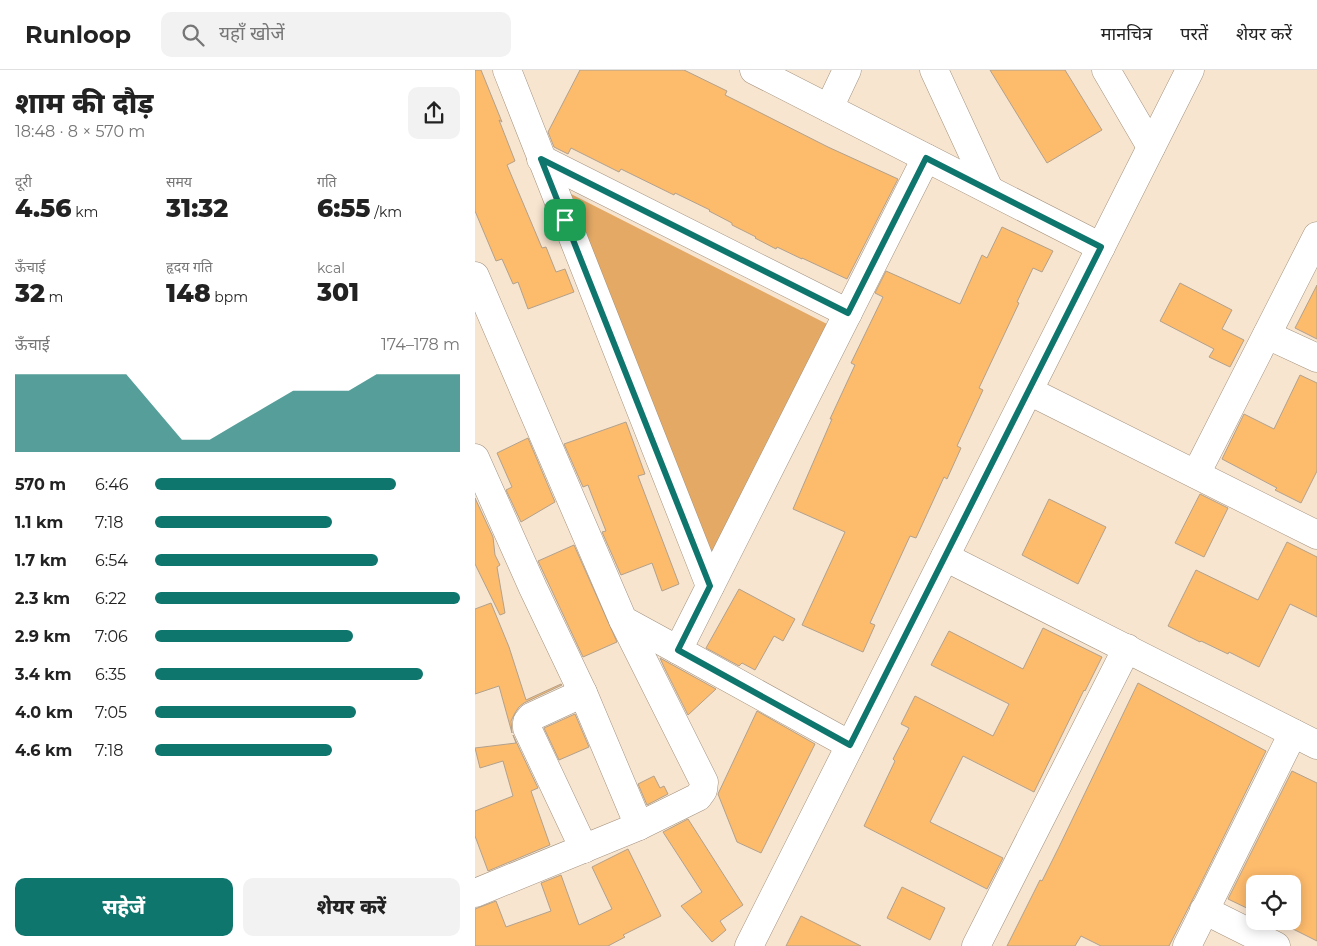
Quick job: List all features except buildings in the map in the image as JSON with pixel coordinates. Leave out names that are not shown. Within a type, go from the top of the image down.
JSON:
[{"type":"street","points":[[507,70],[710,586]]},
{"type":"street","points":[[754,70],[1101,247]]},
{"type":"street","points":[[829,108],[847,70]]},
{"type":"street","points":[[934,70],[989,189]]},
{"type":"street","points":[[1106,70],[1151,147]]},
{"type":"street","points":[[749,946],[1190,70]]},
{"type":"street","points":[[678,650],[926,158]]},
{"type":"street","points":[[541,159],[848,313]]},
{"type":"street","points":[[1196,474],[1317,236]]},
{"type":"street","points":[[475,276],[483,320],[623,620],[704,782],[703,790],[698,797],[639,826],[475,893]]},
{"type":"street","points":[[1267,335],[1317,358]]},
{"type":"street","points":[[1029,390],[1317,534]]},
{"type":"street","points":[[475,458],[533,588],[583,693],[639,826]]},
{"type":"street","points":[[945,557],[1317,745]]},
{"type":"street","points":[[623,620],[850,745]]},
{"type":"street","points":[[976,946],[1127,648]]},
{"type":"street","points":[[583,693],[531,717],[527,722],[527,728],[583,849]]},
{"type":"street","points":[[1187,946],[1293,733]]},
{"type":"street","points":[[1204,910],[1276,946]]},
{"type":"shaded area","points":[[571,194],[827,324],[710,556],[710,555]]},
{"type":"route","points":[[926,158],[1101,247],[850,745],[678,650],[710,586],[565,220],[541,159],[848,313],[926,158]]}]
